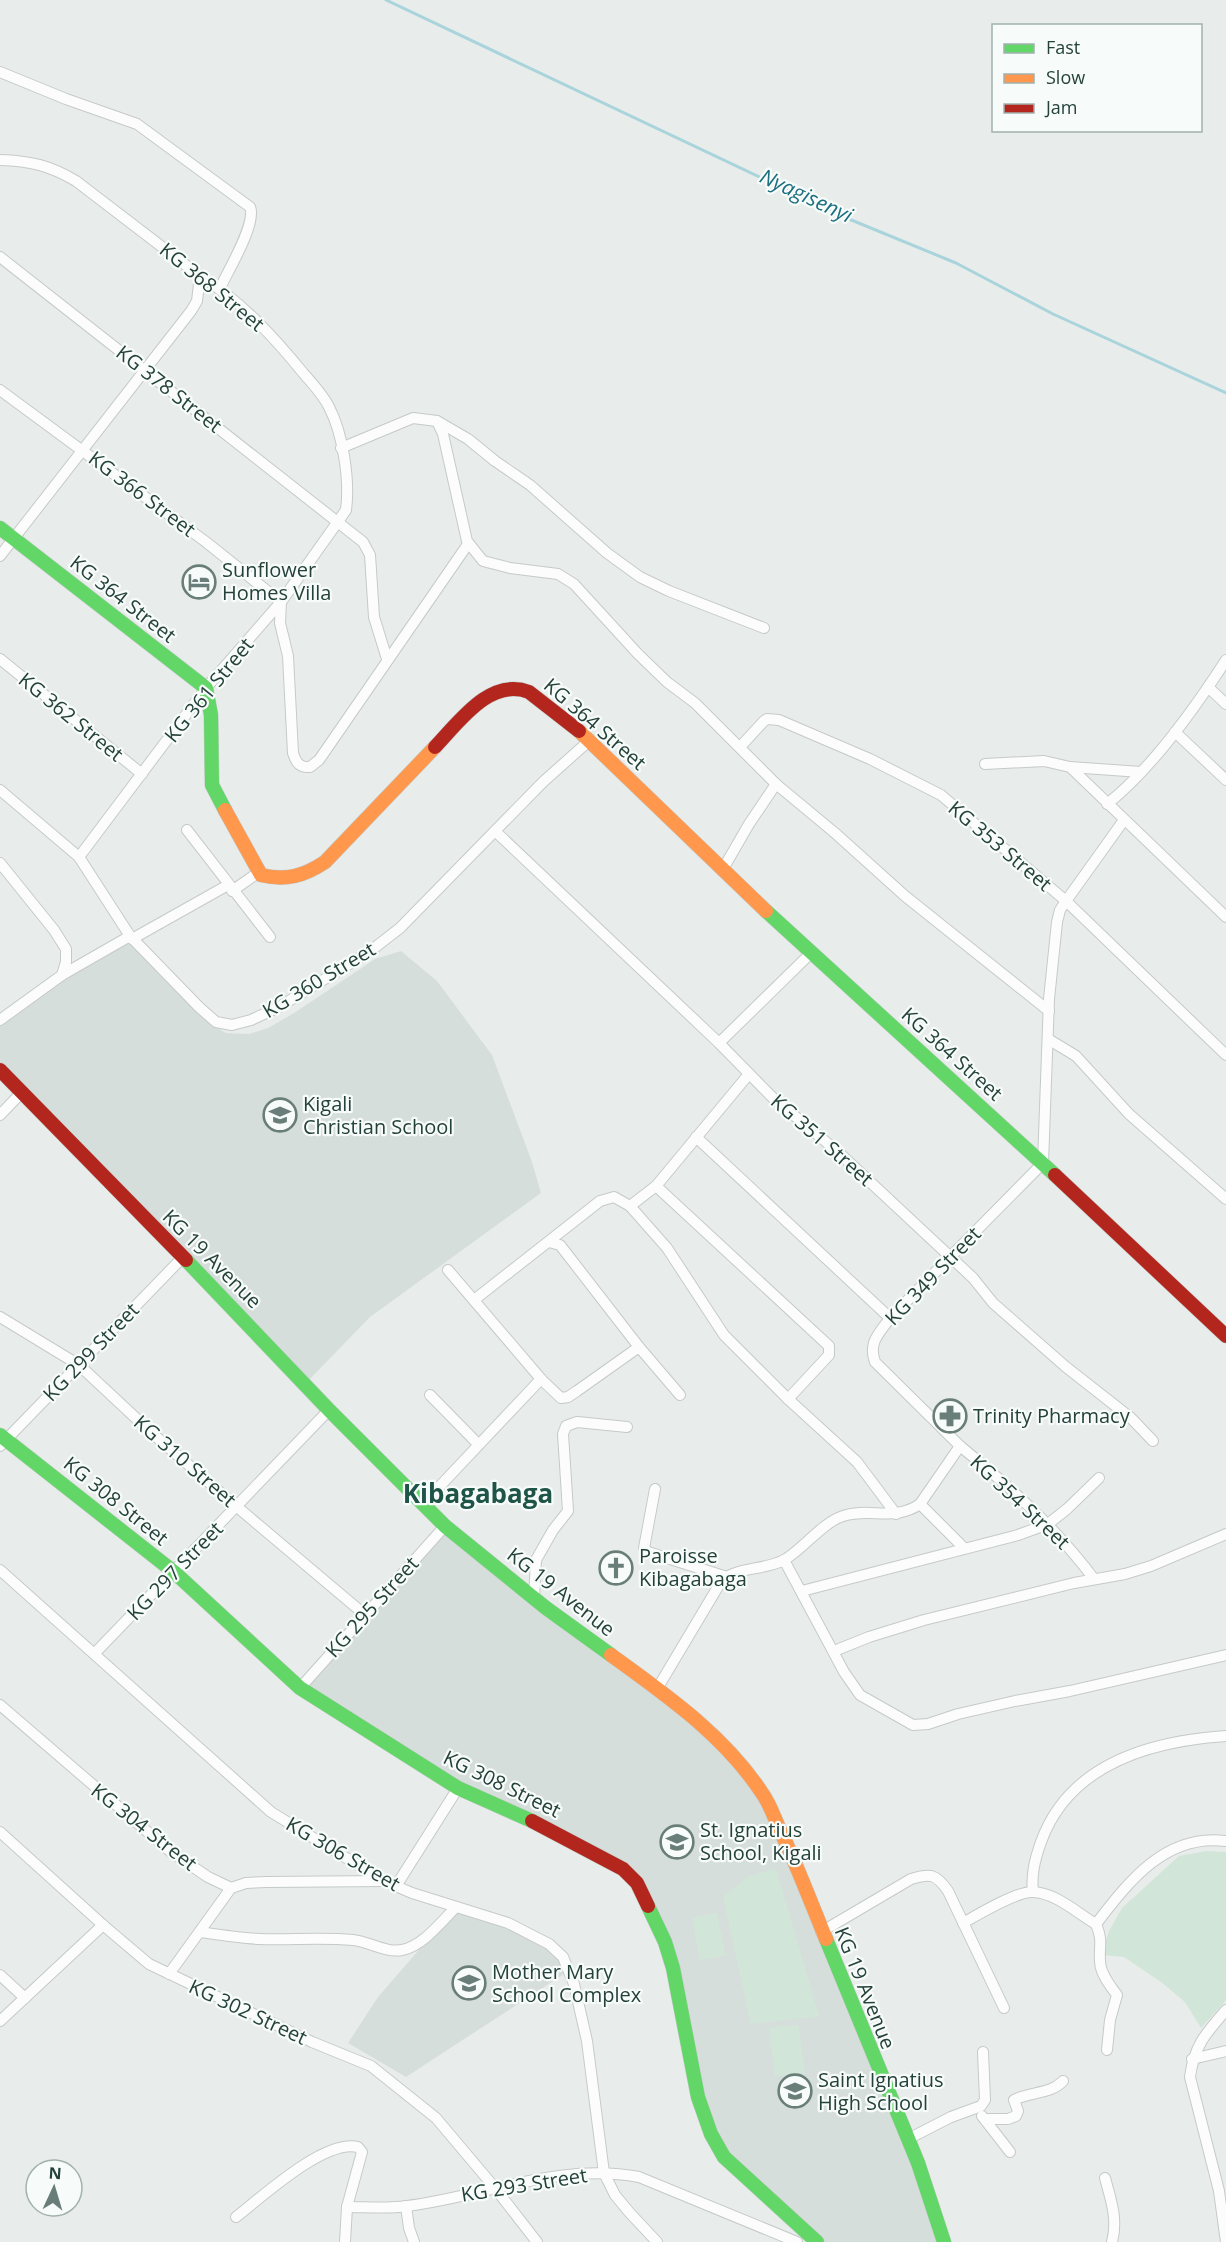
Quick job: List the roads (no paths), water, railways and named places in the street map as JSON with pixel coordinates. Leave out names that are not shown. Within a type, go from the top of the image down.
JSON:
[{"type":"street","points":[[0,72],[66,99],[137,124],[250,207],[252,216],[248,228],[220,288]]},
{"type":"street","name":"KG 368 Street","points":[[0,160],[23,161],[56,169],[76,181],[220,288],[273,336],[321,394],[336,424],[348,495],[346,510],[337,522]]},
{"type":"street","name":"KG 378 Street","points":[[0,257],[145,369],[368,548],[374,617],[387,659]]},
{"type":"street","points":[[0,556],[191,311],[197,301],[201,276]]},
{"type":"street","name":"KG 366 Street","points":[[0,390],[206,542],[281,602]]},
{"type":"street","points":[[341,448],[413,418],[437,421],[468,439],[530,485],[608,553],[640,577],[669,591],[764,628]]},
{"type":"street","points":[[437,421],[443,434],[468,544],[483,561],[491,565],[558,574],[574,584],[638,654],[695,704],[776,784],[835,833],[904,896],[1049,1011]]},
{"type":"street","name":"KG 361 Street","points":[[79,857],[206,688],[281,602],[337,522]]},
{"type":"street","name":"KG 364 Street","points":[[0,528],[206,688]]},
{"type":"street","points":[[281,602],[280,623],[288,656],[293,753],[299,766],[310,767],[319,760],[468,544]]},
{"type":"street","name":"KG 362 Street","points":[[0,659],[142,774]]},
{"type":"street","points":[[1107,804],[1141,772],[1175,732],[1226,660]]},
{"type":"street","name":"KG 364 Street","points":[[259,872],[270,877],[298,878],[326,862],[472,708],[491,694],[503,689],[520,687],[590,740],[723,869],[1042,1162],[1226,1336]]},
{"type":"street","points":[[1208,687],[1226,704]]},
{"type":"street","points":[[0,1020],[62,975],[259,872],[212,785],[211,716],[206,688]]},
{"type":"street","name":"KG 353 Street","points":[[740,747],[764,721],[773,719],[870,759],[940,795],[1066,900],[1226,1055]]},
{"type":"street","points":[[1175,732],[1226,780]]},
{"type":"street","name":"KG 360 Street","points":[[0,790],[79,857],[131,938],[216,1022],[224,1025],[239,1024],[279,1007],[376,946],[400,928],[543,782],[590,740]]},
{"type":"street","points":[[985,764],[1044,761],[1070,767],[1141,772]]},
{"type":"street","points":[[1070,767],[1226,917]]},
{"type":"street","points":[[723,869],[776,784]]},
{"type":"street","points":[[1042,1162],[1049,1011],[1057,922],[1066,900],[1124,820]]},
{"type":"street","points":[[187,830],[270,937]]},
{"type":"street","name":"KG 351 Street","points":[[495,831],[801,1124],[837,1151],[981,1286],[993,1303],[1066,1367],[1131,1418],[1154,1441]]},
{"type":"street","points":[[0,863],[54,930],[66,949],[66,962],[62,975]]},
{"type":"street","points":[[719,1043],[812,952]]},
{"type":"street","points":[[1048,1039],[1076,1056],[1136,1120],[1226,1199]]},
{"type":"street","name":"KG 19 Avenue","points":[[0,1070],[262,1338],[329,1410],[445,1526],[534,1598],[657,1689],[715,1736],[746,1768],[774,1815],[918,2163],[944,2242]]},
{"type":"street","points":[[630,1206],[656,1186],[749,1074]]},
{"type":"street","points":[[0,1115],[21,1093]]},
{"type":"street","points":[[696,1137],[890,1318]]},
{"type":"street","name":"KG 349 Street","points":[[960,1446],[875,1362],[872,1352],[873,1341],[890,1318],[1042,1162]]},
{"type":"street","points":[[656,1186],[828,1346],[829,1355],[788,1399]]},
{"type":"street","points":[[474,1300],[600,1201],[614,1197],[630,1206],[667,1248],[724,1335],[788,1399],[857,1462],[896,1514]]},
{"type":"street","points":[[549,1242],[560,1245],[639,1347],[680,1395]]},
{"type":"street","name":"KG 299 Street","points":[[2,1440],[183,1257]]},
{"type":"street","points":[[448,1270],[541,1379],[561,1398],[568,1396],[639,1347]]},
{"type":"street","name":"KG 310 Street","points":[[0,1317],[78,1365],[236,1506],[364,1614]]},
{"type":"street","points":[[423,1504],[541,1379]]},
{"type":"street","points":[[430,1395],[478,1444]]},
{"type":"street","name":"KG 297 Street","points":[[95,1653],[329,1410]]},
{"type":"street","points":[[534,1598],[536,1560],[553,1530],[568,1511],[563,1434],[566,1426],[577,1422],[627,1427]]},
{"type":"street","name":"KG 308 Street","points":[[2,1440],[174,1572],[300,1688],[458,1788],[551,1830],[623,1869],[637,1883],[665,1942],[673,1968],[699,2097],[711,2134],[724,2157],[817,2242]]},
{"type":"street","name":"KG 354 Street","points":[[920,1504],[960,1446],[1002,1480],[1048,1524],[1094,1579]]},
{"type":"street","points":[[802,1591],[1018,1536],[1048,1524],[1099,1478]]},
{"type":"street","points":[[655,1489],[644,1548],[648,1552],[727,1577]]},
{"type":"street","points":[[657,1689],[722,1580],[784,1560],[807,1540],[843,1516],[896,1514],[911,1510],[920,1504],[964,1548]]},
{"type":"street","name":"KG 295 Street","points":[[300,1688],[445,1526]]},
{"type":"street","points":[[834,1652],[869,1637],[924,1620],[1094,1579],[1125,1574],[1151,1566],[1226,1534]]},
{"type":"street","points":[[784,1560],[844,1672],[860,1695],[904,1721],[920,1725],[1015,1701],[1070,1691],[1226,1655]]},
{"type":"street","name":"KG 306 Street","points":[[0,1570],[271,1812],[384,1881],[508,1923],[549,1944],[563,1957],[574,1984],[587,2041],[604,2173],[615,2195],[657,2242]]},
{"type":"street","name":"KG 304 Street","points":[[0,1705],[171,1852],[208,1877],[231,1888]]},
{"type":"street","points":[[1033,1892],[1031,1880],[1045,1831],[1053,1816],[1073,1791],[1104,1768],[1127,1756],[1177,1741],[1226,1736]]},
{"type":"street","points":[[396,1886],[458,1788]]},
{"type":"street","name":"KG 302 Street","points":[[0,1832],[148,1964],[312,2042],[371,2066],[436,2118],[495,2187],[537,2242]]},
{"type":"street","points":[[1096,1924],[1136,1875],[1173,1847],[1195,1841],[1226,1841]]},
{"type":"street","points":[[821,1932],[902,1884],[927,1875],[940,1880],[948,1891],[981,1963],[995,1985],[1004,2008]]},
{"type":"street","points":[[169,1974],[231,1888],[246,1883],[266,1882],[384,1881]]},
{"type":"street","points":[[963,1923],[988,1909],[1033,1892],[1057,1899],[1096,1924],[1102,1938],[1100,1964],[1110,1986],[1118,1995],[1110,2020],[1107,2050]]},
{"type":"street","points":[[201,1932],[260,1939],[350,1940],[365,1942],[384,1949],[401,1950],[412,1947],[456,1907]]},
{"type":"street","points":[[0,2021],[103,1925]]},
{"type":"street","points":[[0,1975],[25,1998]]},
{"type":"street","points":[[1226,2010],[1201,2039],[1192,2059],[1190,2077],[1219,2191],[1226,2242]]},
{"type":"street","points":[[1192,2059],[1226,2051]]},
{"type":"street","points":[[908,2139],[951,2117],[981,2106],[984,2100],[984,2052]]},
{"type":"street","points":[[985,2119],[1008,2119],[1016,2116],[1018,2111],[1014,2100],[1039,2094],[1059,2086],[1063,2081]]},
{"type":"street","points":[[976,2109],[1010,2152]]},
{"type":"street","points":[[236,2217],[305,2164],[348,2145],[358,2147],[362,2152],[347,2207],[345,2242]]},
{"type":"street","name":"KG 293 Street","points":[[347,2207],[406,2206],[546,2178],[604,2173],[639,2177],[797,2242]]},
{"type":"street","points":[[1105,2178],[1114,2210],[1115,2230],[1112,2242]]},
{"type":"street","points":[[406,2206],[409,2228],[414,2242]]},
{"type":"waterway","name":"Nyagisenyi","points":[[386,0],[844,217],[956,263],[1053,314],[1226,393]]},
{"type":"place","name":"Sunflower Homes Villa","points":[[199,582]]},
{"type":"place","name":"Kigali Christian School","points":[[280,1115]]},
{"type":"place","name":"Trinity Pharmacy","points":[[950,1416]]},
{"type":"place","name":"Paroisse Kibagabaga","points":[[616,1568]]},
{"type":"place","name":"St. Ignatius School, Kigali","points":[[677,1842]]},
{"type":"place","name":"Mother Mary School Complex","points":[[469,1983]]},
{"type":"place","name":"Saint Ignatius High School","points":[[795,2091]]},
{"type":"district","name":"Kibagabaga","points":[[478,1494]]}]
